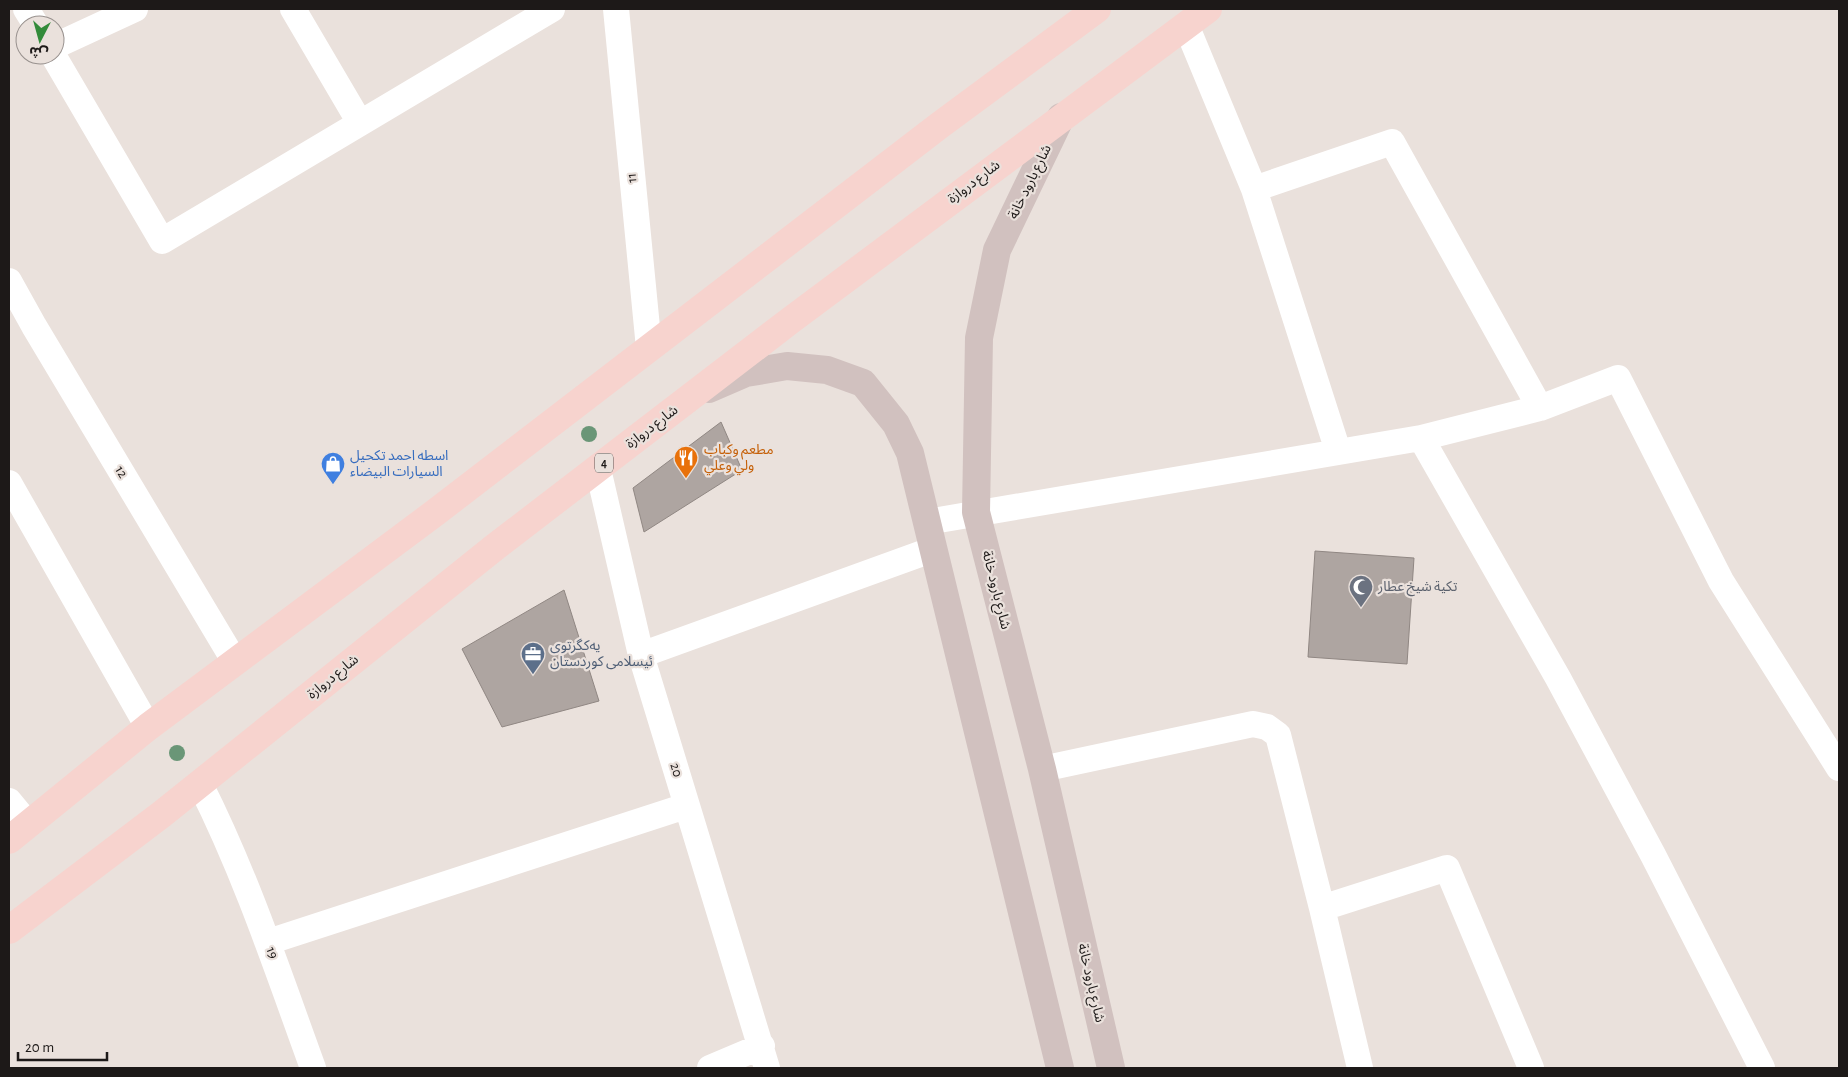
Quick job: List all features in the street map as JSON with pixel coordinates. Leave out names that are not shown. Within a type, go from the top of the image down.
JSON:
[{"type":"main road","points":[[18,832],[148,728],[436,512],[649,348],[1097,9]]},
{"type":"main road","name":"شارع دروازة","points":[[9,930],[200,784],[495,547],[1061,117],[1208,9]]},
{"type":"main road","name":"شارع بارود خانة","points":[[1061,117],[997,250],[979,338],[976,512],[1042,769],[1111,1068]]},
{"type":"main road","points":[[693,395],[746,373],[787,366],[827,370],[863,383],[896,424],[910,453],[1060,1068]]},
{"type":"street","points":[[65,41],[135,9]]},
{"type":"street","points":[[293,9],[360,123]]},
{"type":"street","name":"11","points":[[616,9],[649,348]]},
{"type":"street","points":[[60,65],[162,241],[360,123],[540,12]]},
{"type":"street","points":[[1186,25],[1254,189],[1338,451]]},
{"type":"street","points":[[1254,189],[1392,142],[1540,408]]},
{"type":"street","name":"12","points":[[9,281],[235,662]]},
{"type":"street","points":[[927,522],[976,512],[1421,438],[1540,408],[1618,378],[1721,581],[1839,768]]},
{"type":"street","points":[[1421,438],[1558,678],[1653,855],[1762,1068]]},
{"type":"street","name":"20","points":[[598,468],[641,655],[686,806],[765,1057]]},
{"type":"street","points":[[9,484],[148,728]]},
{"type":"street","points":[[641,655],[934,549]]},
{"type":"street","points":[[1042,769],[1253,724],[1268,727],[1278,735],[1360,1068]]},
{"type":"street","name":"19","points":[[200,784],[228,839],[268,942],[313,1068]]},
{"type":"street","points":[[9,801],[18,832]]},
{"type":"street","points":[[268,942],[686,806]]},
{"type":"street","points":[[1322,908],[1447,868],[1531,1068]]},
{"type":"street","points":[[710,1068],[765,1057]]},
{"type":"building","name":"مطعم وكباب ولي وعلي","points":[[721,422],[742,470],[644,532],[633,488]]},
{"type":"building","name":"تكية شيخ عطار","points":[[1315,551],[1414,558],[1407,664],[1308,657]]},
{"type":"building","name":"یەکگرتوی ئیسلامی کوردستان","points":[[564,590],[599,701],[502,727],[462,649]]},
{"type":"place","name":"مطعم وكباب ولي وعلي","points":[[686,479]]},
{"type":"place","name":"اسطه احمد تكحيل السيارات البيضاء","points":[[333,485]]},
{"type":"place","name":"تكية شيخ عطار","points":[[1361,608]]},
{"type":"place","name":"یەکگرتوی ئیسلامی کوردستان","points":[[533,675]]}]
